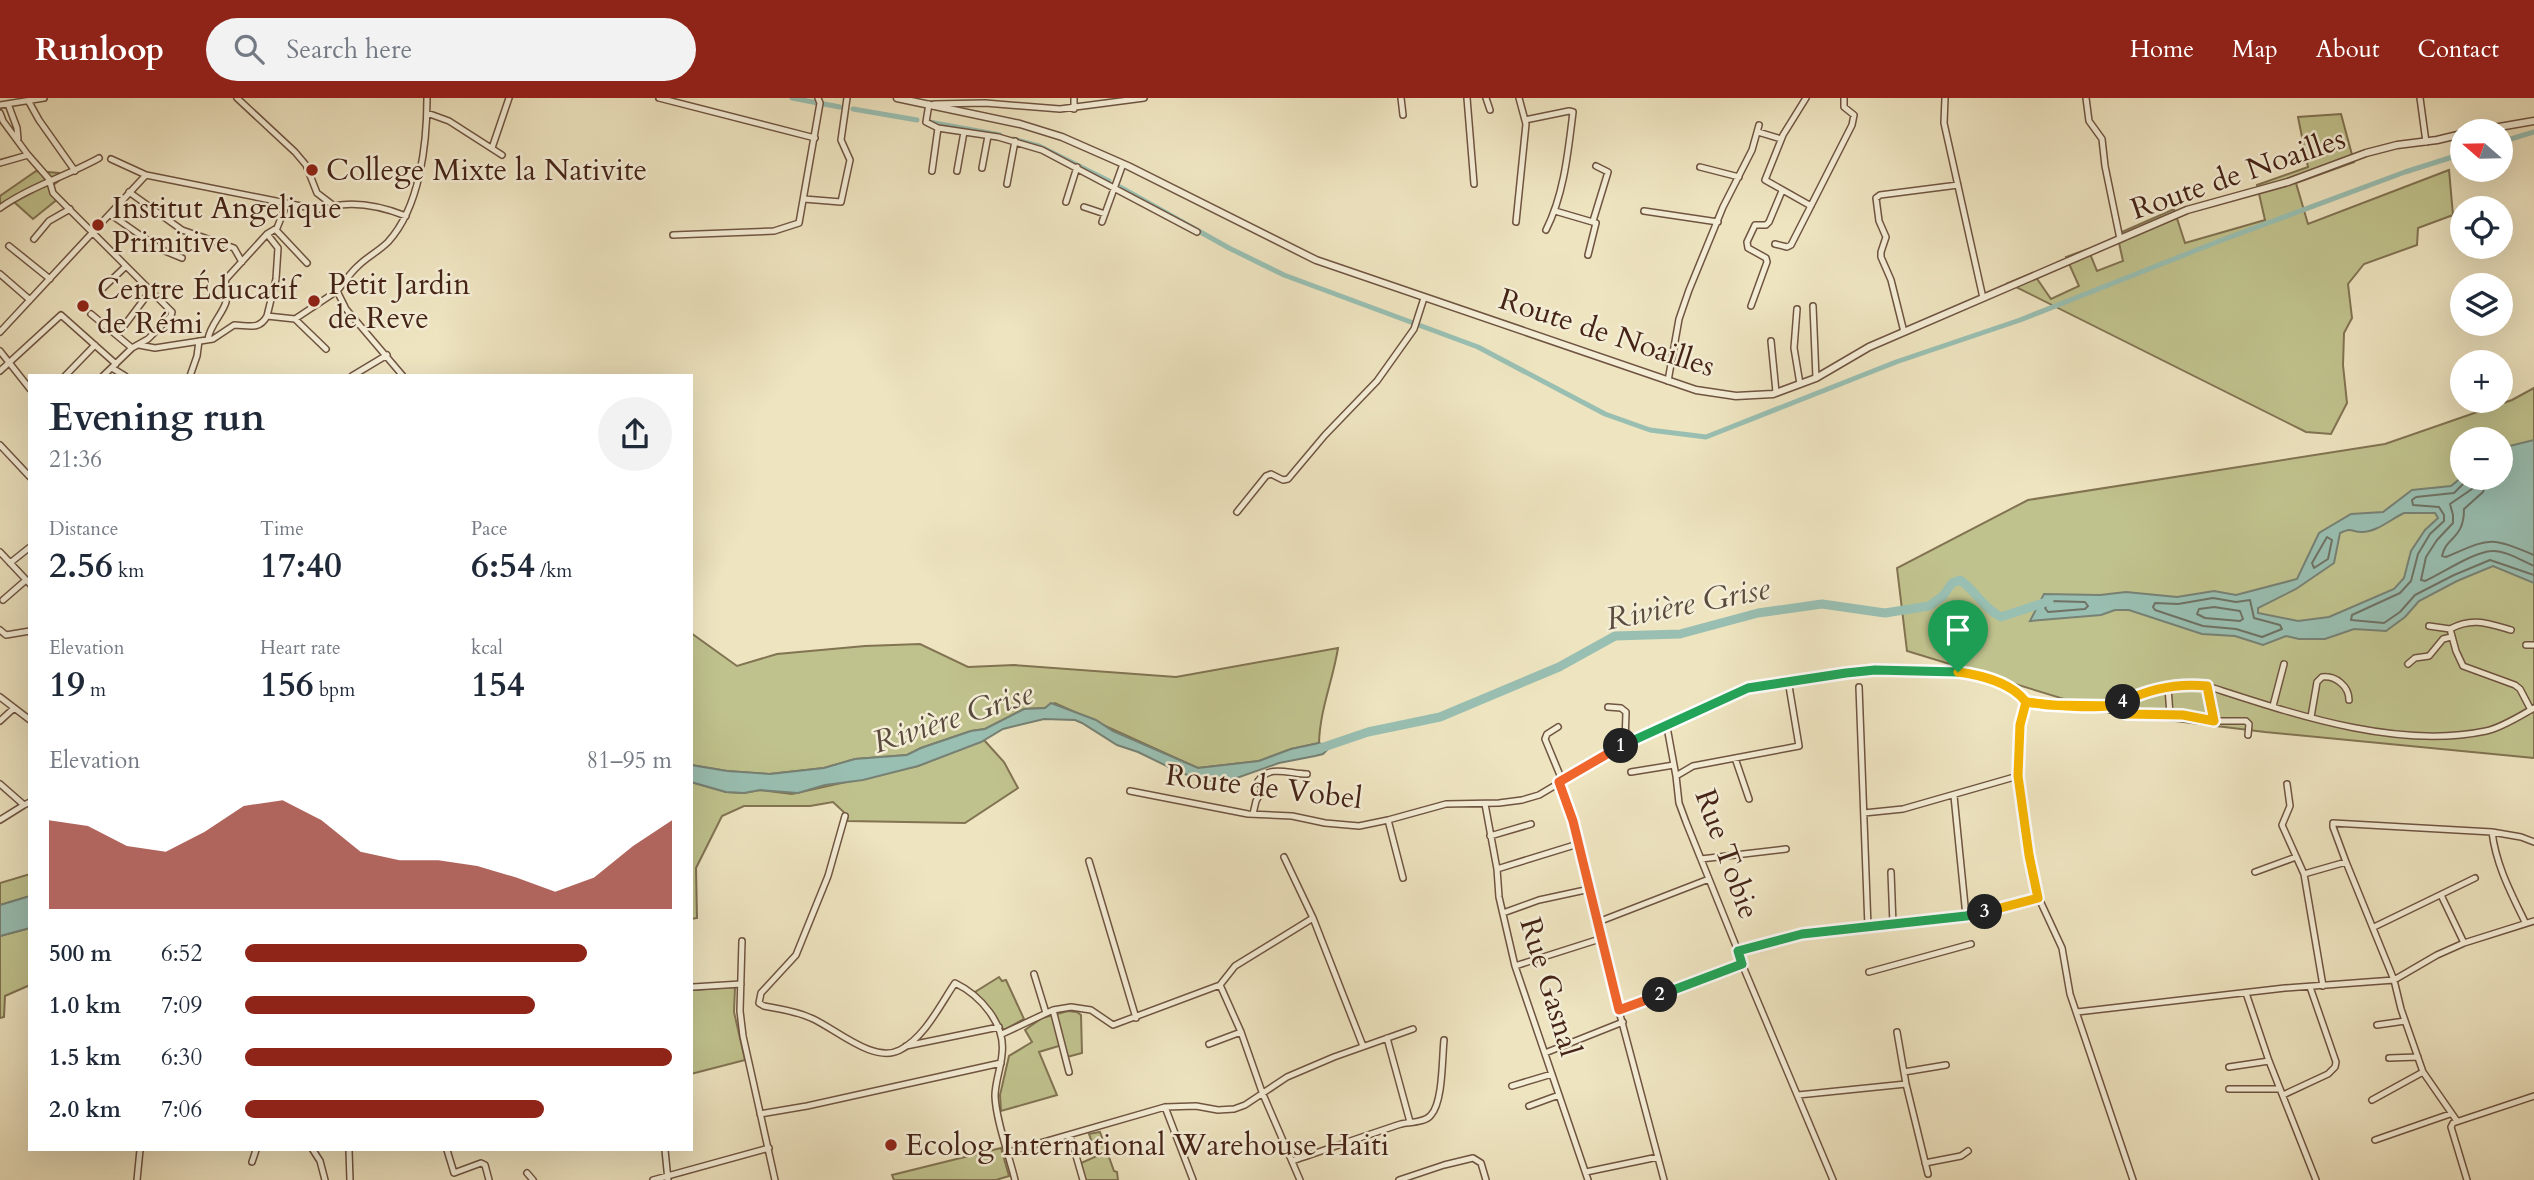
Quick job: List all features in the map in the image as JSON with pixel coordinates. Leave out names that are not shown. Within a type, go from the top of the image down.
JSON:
[{"type":"street","points":[[2,108],[44,98]]},
{"type":"street","points":[[237,98],[295,152],[306,165],[317,193],[334,206]]},
{"type":"street","points":[[91,314],[136,347],[155,348],[208,339],[234,325],[251,327],[266,318],[295,319],[337,291],[358,265],[386,245],[398,230],[417,190],[427,98]]},
{"type":"street","points":[[492,148],[509,98]]},
{"type":"street","points":[[659,98],[815,138]]},
{"type":"street","points":[[673,235],[774,231],[799,223],[815,138],[820,103],[818,98]]},
{"type":"street","points":[[804,199],[841,202],[850,160],[841,140],[847,98]]},
{"type":"street","name":"Route de Noailles","points":[[897,98],[1020,124],[1052,134],[1123,164],[1317,260],[1668,381],[1696,390],[1736,396],[1776,392],[1816,378],[1869,347],[2187,210],[2288,182],[2366,153],[2450,137]]},
{"type":"street","points":[[1047,98],[1047,108]]},
{"type":"street","points":[[1074,98],[1074,109]]},
{"type":"street","points":[[1142,98],[1074,109],[985,100],[928,104],[926,122],[938,128],[1015,141],[1042,150],[1197,232]]},
{"type":"street","points":[[1401,98],[1404,115]]},
{"type":"street","points":[[1467,98],[1474,184]]},
{"type":"street","points":[[1486,98],[1490,110]]},
{"type":"street","points":[[1516,222],[1525,120],[1519,98]]},
{"type":"street","points":[[1805,98],[1781,139],[1765,180],[1811,206]]},
{"type":"street","points":[[1775,244],[1789,247],[1852,125],[1854,115],[1844,107],[1844,98]]},
{"type":"street","points":[[1945,98],[1944,123],[1983,298]]},
{"type":"street","points":[[2086,98],[2089,121],[2102,139],[2120,239]]},
{"type":"street","points":[[2420,98],[2426,142]]},
{"type":"street","points":[[29,102],[75,171]]},
{"type":"street","points":[[2,108],[17,128],[18,139]]},
{"type":"street","points":[[2,108],[3,121],[50,179],[53,193],[172,314],[105,374]]},
{"type":"street","points":[[1525,120],[1573,112],[1563,183],[1546,230]]},
{"type":"street","points":[[427,113],[449,121],[502,155]]},
{"type":"street","points":[[2513,125],[2534,121]]},
{"type":"street","points":[[1668,381],[1679,319],[1759,125]]},
{"type":"street","points":[[932,171],[938,128]]},
{"type":"street","points":[[957,171],[964,132]]},
{"type":"street","points":[[1758,132],[1781,139]]},
{"type":"street","points":[[982,169],[988,136]]},
{"type":"street","points":[[1007,184],[1015,141]]},
{"type":"street","points":[[0,163],[28,155]]},
{"type":"street","points":[[0,208],[50,179],[75,171],[99,158]]},
{"type":"street","points":[[111,159],[146,175],[316,209],[349,203],[363,204],[406,216]]},
{"type":"street","points":[[1102,222],[1123,164]]},
{"type":"street","points":[[1593,221],[1608,172],[1596,166]]},
{"type":"street","points":[[1066,202],[1077,167]]},
{"type":"street","points":[[1700,167],[1739,177]]},
{"type":"street","points":[[1,328],[93,234],[146,175]]},
{"type":"street","points":[[1904,332],[1891,280],[1881,257],[1886,237],[1879,221],[1876,198],[1880,195],[1958,185]]},
{"type":"street","points":[[1751,306],[1767,262],[1766,258],[1748,248],[1747,242],[1755,225],[1766,225],[1769,222],[1782,191]]},
{"type":"street","points":[[129,192],[182,230],[234,248],[242,261]]},
{"type":"street","points":[[208,339],[226,301],[225,282],[267,234],[276,230],[287,203]]},
{"type":"street","points":[[1084,207],[1105,214]]},
{"type":"street","points":[[34,239],[49,221],[70,209]]},
{"type":"street","points":[[1555,211],[1593,221],[1597,225],[1588,255]]},
{"type":"street","points":[[1644,211],[1718,222]]},
{"type":"street","points":[[110,214],[160,249],[181,258]]},
{"type":"street","points":[[276,230],[307,263]]},
{"type":"street","points":[[266,318],[276,279],[278,248],[267,234]]},
{"type":"street","points":[[9,246],[50,279]]},
{"type":"street","points":[[103,288],[125,267]]},
{"type":"street","points":[[0,274],[30,300]]},
{"type":"street","points":[[118,334],[151,290]]},
{"type":"street","points":[[337,291],[346,309],[401,374]]},
{"type":"street","points":[[1237,512],[1266,476],[1274,474],[1283,480],[1288,479],[1325,435],[1371,390],[1414,329],[1424,298]]},
{"type":"street","points":[[1813,306],[1816,378]]},
{"type":"street","points":[[1797,309],[1794,348],[1800,384]]},
{"type":"street","points":[[0,371],[61,315],[123,374]]},
{"type":"street","points":[[295,319],[326,349]]},
{"type":"street","points":[[191,374],[199,341]]},
{"type":"street","points":[[1771,341],[1776,392]]},
{"type":"street","points":[[67,374],[95,345]]},
{"type":"street","points":[[0,351],[28,386]]},
{"type":"street","points":[[355,374],[387,355]]},
{"type":"street","points":[[0,444],[28,475]]},
{"type":"street","points":[[10,564],[28,549]]},
{"type":"street","points":[[0,552],[28,582],[3,600]]},
{"type":"street","points":[[2429,626],[2450,629],[2468,621],[2511,630]]},
{"type":"street","points":[[2133,1180],[2070,994],[2062,948],[2038,898],[2018,776],[2020,725],[2026,702],[2116,706],[2141,693],[2188,684],[2207,686],[2311,717],[2398,735],[2446,735],[2488,731],[2533,709],[2515,685],[2463,666],[2450,629]]},
{"type":"street","points":[[0,630],[9,635],[28,631]]},
{"type":"street","points":[[2408,664],[2415,658],[2429,656],[2443,639],[2451,637]]},
{"type":"street","points":[[2526,645],[2534,645]]},
{"type":"street","points":[[2273,706],[2284,664]]},
{"type":"street","name":"Route de Vobel","points":[[1129,791],[1253,814],[1292,816],[1359,826],[1446,804],[1485,804],[1522,800],[1539,795],[1625,744],[1748,688],[1875,670],[1958,672],[1977,674],[2020,694],[2026,702]]},
{"type":"street","points":[[2311,717],[2317,682],[2322,677],[2332,677],[2344,685],[2349,700]]},
{"type":"street","name":"Rue Tobie","points":[[1789,686],[1799,746],[1693,766],[1676,776],[1679,803],[1742,964],[1833,1180]]},
{"type":"street","points":[[2207,686],[2214,721]]},
{"type":"street","points":[[1859,687],[1868,927]]},
{"type":"street","points":[[2168,687],[2171,715]]},
{"type":"street","points":[[0,697],[28,719]]},
{"type":"street","points":[[2116,706],[2127,714],[2246,721],[2249,724],[2248,735]]},
{"type":"street","points":[[1608,707],[1621,708],[1626,712],[1625,744]]},
{"type":"street","points":[[0,721],[13,709]]},
{"type":"street","points":[[1558,727],[1547,734],[1545,741],[1561,781],[1664,1180]]},
{"type":"street","points":[[1667,727],[1676,776]]},
{"type":"street","points":[[1735,758],[1749,799]]},
{"type":"street","points":[[1631,772],[1674,765]]},
{"type":"street","points":[[1253,814],[1263,789],[1258,781],[1262,776],[1277,770],[1287,774],[1307,774]]},
{"type":"street","points":[[1864,813],[1903,809],[2018,776]]},
{"type":"street","points":[[0,784],[27,803],[0,820]]},
{"type":"street","points":[[2287,784],[2290,806],[2282,825],[2304,874],[2323,986]]},
{"type":"street","points":[[1954,796],[1966,916]]},
{"type":"street","name":"Rue Gasnal","points":[[1485,804],[1503,913],[1515,966],[1588,1180]]},
{"type":"street","points":[[845,816],[828,876],[796,955],[761,993],[760,1003],[813,1018],[866,1049],[899,1051],[920,1033],[955,983],[970,990],[1003,1034],[995,1096],[1015,1180]]},
{"type":"street","points":[[1388,820],[1403,878]]},
{"type":"street","points":[[2457,1121],[2423,1072],[2394,980],[2333,823],[2492,832],[2534,842]]},
{"type":"street","points":[[1490,836],[1531,824]]},
{"type":"street","points":[[2492,832],[2494,850],[2503,876],[2525,922]]},
{"type":"street","points":[[1497,869],[1578,844]]},
{"type":"street","points":[[1701,859],[1786,849]]},
{"type":"street","points":[[1284,857],[1313,918],[1363,1046]]},
{"type":"street","points":[[2255,872],[2296,857]]},
{"type":"street","points":[[1089,861],[1136,1018]]},
{"type":"street","points":[[2304,874],[2346,862]]},
{"type":"street","points":[[1891,872],[1893,925]]},
{"type":"street","points":[[2374,927],[2475,878]]},
{"type":"street","points":[[1598,922],[1709,879]]},
{"type":"street","points":[[1503,913],[1539,900],[1590,889]]},
{"type":"street","points":[[2441,895],[2464,943]]},
{"type":"street","points":[[1738,951],[1802,934],[1966,916],[2038,898]]},
{"type":"street","points":[[1003,1034],[1050,1011],[1071,1007],[1091,1010],[1114,1025],[1136,1018],[1220,985],[1236,966],[1313,918]]},
{"type":"street","points":[[2077,1012],[2394,980],[2464,943],[2534,921]]},
{"type":"street","points":[[1515,966],[1602,938]]},
{"type":"street","points":[[742,941],[740,1011],[775,1180]]},
{"type":"street","points":[[1869,972],[1971,944]]},
{"type":"street","points":[[1619,1010],[1742,964]]},
{"type":"street","points":[[1034,974],[1050,1011],[1069,1072]]},
{"type":"street","points":[[693,987],[741,984]]},
{"type":"street","points":[[1220,985],[1300,1180]]},
{"type":"street","points":[[2229,1089],[2281,1092],[2328,1074],[2336,1067],[2310,987]]},
{"type":"street","points":[[2246,993],[2269,1061],[2316,1180]]},
{"type":"street","points":[[2377,1024],[2405,1021]]},
{"type":"street","points":[[1545,1053],[1623,1022]]},
{"type":"street","points":[[904,1047],[999,1027]]},
{"type":"street","points":[[1009,1152],[1165,1107],[1196,1106],[1218,1111],[1234,1109],[1245,1105],[1287,1077],[1413,1029]]},
{"type":"street","points":[[1209,1044],[1241,1032]]},
{"type":"street","points":[[1897,1032],[1906,1084],[1928,1174]]},
{"type":"street","points":[[1387,1038],[1410,1122]]},
{"type":"street","points":[[1292,1161],[1432,1115],[1437,1103],[1444,1040]]},
{"type":"street","points":[[2389,1058],[2418,1057]]},
{"type":"street","points":[[2228,1067],[2269,1061]]},
{"type":"street","points":[[760,1114],[1000,1063]]},
{"type":"street","points":[[1904,1072],[1946,1065]]},
{"type":"street","points":[[2372,1100],[2423,1072]]},
{"type":"street","points":[[1512,1086],[1552,1074]]},
{"type":"street","points":[[1798,1095],[1906,1084]]},
{"type":"street","points":[[1529,1107],[1559,1095]]},
{"type":"street","points":[[2467,1180],[2451,1127],[2457,1121],[2534,1096]]},
{"type":"street","points":[[1165,1107],[1193,1180]]},
{"type":"street","points":[[2375,1140],[2450,1114]]},
{"type":"street","points":[[1070,1135],[1083,1180]]},
{"type":"street","points":[[653,1180],[668,1179],[769,1148]]},
{"type":"street","points":[[137,1180],[140,1151]]},
{"type":"street","points":[[252,1162],[256,1151]]},
{"type":"street","points":[[314,1151],[320,1161],[325,1180]]},
{"type":"street","points":[[349,1151],[350,1180]]},
{"type":"street","points":[[447,1151],[454,1173],[481,1163],[485,1165],[489,1180]]},
{"type":"street","points":[[665,1151],[668,1179]]},
{"type":"street","points":[[1925,1163],[1961,1156],[1968,1151]]},
{"type":"street","points":[[1586,1172],[1658,1157]]},
{"type":"street","points":[[1399,1180],[1473,1158],[1481,1164],[1486,1180]]},
{"type":"street","points":[[527,1173],[533,1180]]},
{"type":"green space","points":[[2341,114],[2354,162],[2296,183],[2308,224],[2449,170],[2450,216],[2418,228],[2417,245],[2364,264],[2348,284],[2352,318],[2344,333],[2343,365],[2347,403],[2331,434],[2306,432],[2008,283],[2033,273],[2051,299],[2079,286],[2066,257],[2088,249],[2097,271],[2123,261],[2117,234],[2174,209],[2185,243],[2265,220],[2257,185],[2308,167],[2298,117]]},
{"type":"green space","points":[[36,171],[59,173],[64,177],[52,186],[59,198],[33,219],[14,202],[0,207],[0,196]]},
{"type":"green space","points":[[2534,388],[2534,758],[2265,732],[2110,713],[1907,651],[1897,568],[2028,500],[2385,444],[2474,413],[2513,413],[2513,399]]},
{"type":"green space","points":[[693,634],[737,666],[777,654],[920,644],[968,667],[1014,665],[1176,677],[1338,648],[1319,743],[1291,749],[1259,761],[1198,768],[1055,703],[1045,708],[1024,709],[985,729],[971,731],[907,755],[855,759],[824,768],[769,774],[693,765]]},
{"type":"green space","points":[[984,740],[1004,762],[1018,788],[965,823],[847,821],[848,816],[833,802],[810,806],[744,806],[722,816],[696,868],[697,918],[693,919],[693,783],[726,792],[760,790],[792,794],[918,766]]},
{"type":"green space","points":[[28,875],[28,897],[0,905],[0,883]]},
{"type":"green space","points":[[28,929],[28,986],[5,996],[4,1017],[0,1018],[0,936]]},
{"type":"green space","points":[[999,977],[1002,981],[1006,980],[1024,1019],[1004,1030],[975,992]]},
{"type":"green space","points":[[735,987],[734,1012],[745,1060],[693,1073],[693,990]]},
{"type":"green space","points":[[1068,1011],[1081,1015],[1082,1053],[1067,1057],[1062,1045],[1039,1052],[1057,1095],[1001,1111],[1000,1095],[1009,1056],[1032,1042],[1025,1030],[1042,1018]]},
{"type":"green space","points":[[1100,1132],[1118,1180],[1085,1180],[1081,1163],[1097,1156],[1089,1134]]},
{"type":"green space","points":[[1001,1148],[1009,1176],[996,1180],[894,1180],[892,1175]]},
{"type":"water","points":[[2534,440],[2534,583],[2493,566],[2419,601],[2405,617],[2386,631],[2354,629],[2325,639],[2286,636],[2263,645],[2235,636],[2202,634],[2129,610],[2030,621],[2044,594],[2100,595],[2126,592],[2177,597],[2214,591],[2236,595],[2297,579],[2319,533],[2351,514],[2383,512],[2412,490],[2450,486],[2450,490],[2513,490],[2513,445]],"holes":[[[2404,513],[2435,513],[2438,518],[2425,530],[2411,551],[2404,578],[2394,589],[2329,617],[2298,621],[2258,613],[2258,608],[2296,589],[2334,563],[2340,533],[2373,530]]]},
{"type":"water","points":[[1051,703],[1096,720],[1113,731],[1198,768],[1259,761],[1291,749],[1319,743],[1330,747],[1323,754],[1279,763],[1231,780],[1209,781],[1181,773],[1117,745],[1075,720],[1044,719],[1003,729],[981,742],[918,766],[798,793],[760,790],[726,792],[693,783],[693,765],[770,774],[824,768],[855,759],[907,755],[971,731],[985,729],[1024,709],[1045,708]]},
{"type":"water","points":[[28,897],[28,929],[0,936],[0,905]]},
{"type":"waterway","points":[[792,98],[818,103]]},
{"type":"waterway","points":[[824,104],[840,107]]},
{"type":"waterway","points":[[853,109],[917,120]]},
{"type":"waterway","points":[[929,122],[1000,135]]},
{"type":"waterway","points":[[2513,138],[2534,132]]},
{"type":"waterway","points":[[1013,139],[1039,146],[1109,181]]},
{"type":"waterway","points":[[1120,187],[1229,248],[1284,275],[1478,347],[1605,414],[1650,430],[1706,437],[1896,362],[2020,320],[2222,240],[2450,158]]},
{"type":"waterway","name":"Rivière Grise","points":[[1318,749],[1368,732],[1440,717],[1559,667],[1615,636],[1680,634],[1758,613],[1822,604],[1885,613],[1929,606],[1943,596],[1952,583],[1960,580],[1989,609],[2001,617],[2049,601]]},
{"type":"place","name":"College Mixte la Nativite","points":[[312,170]]},
{"type":"place","name":"Institut Angelique Primitive","points":[[98,225]]},
{"type":"place","name":"Petit Jardin de Reve","points":[[314,301]]},
{"type":"place","name":"Centre Éducatif de Rémi","points":[[83,306]]},
{"type":"place","name":"Ecolog International Warehouse Haiti","points":[[891,1145]]},
{"type":"route","points":[[1958,672],[1875,670],[1748,688],[1667,727],[1647,733],[1559,782],[1573,821],[1619,1010],[1742,964],[1738,951],[1802,934],[1966,916],[2038,898],[2018,776],[2020,725],[2026,702],[2116,706],[2141,693],[2188,684],[2207,686],[2214,721],[2183,715],[2127,714],[2116,706],[2048,705],[2026,702],[2020,694],[2002,685],[1977,674],[1958,672]]}]
